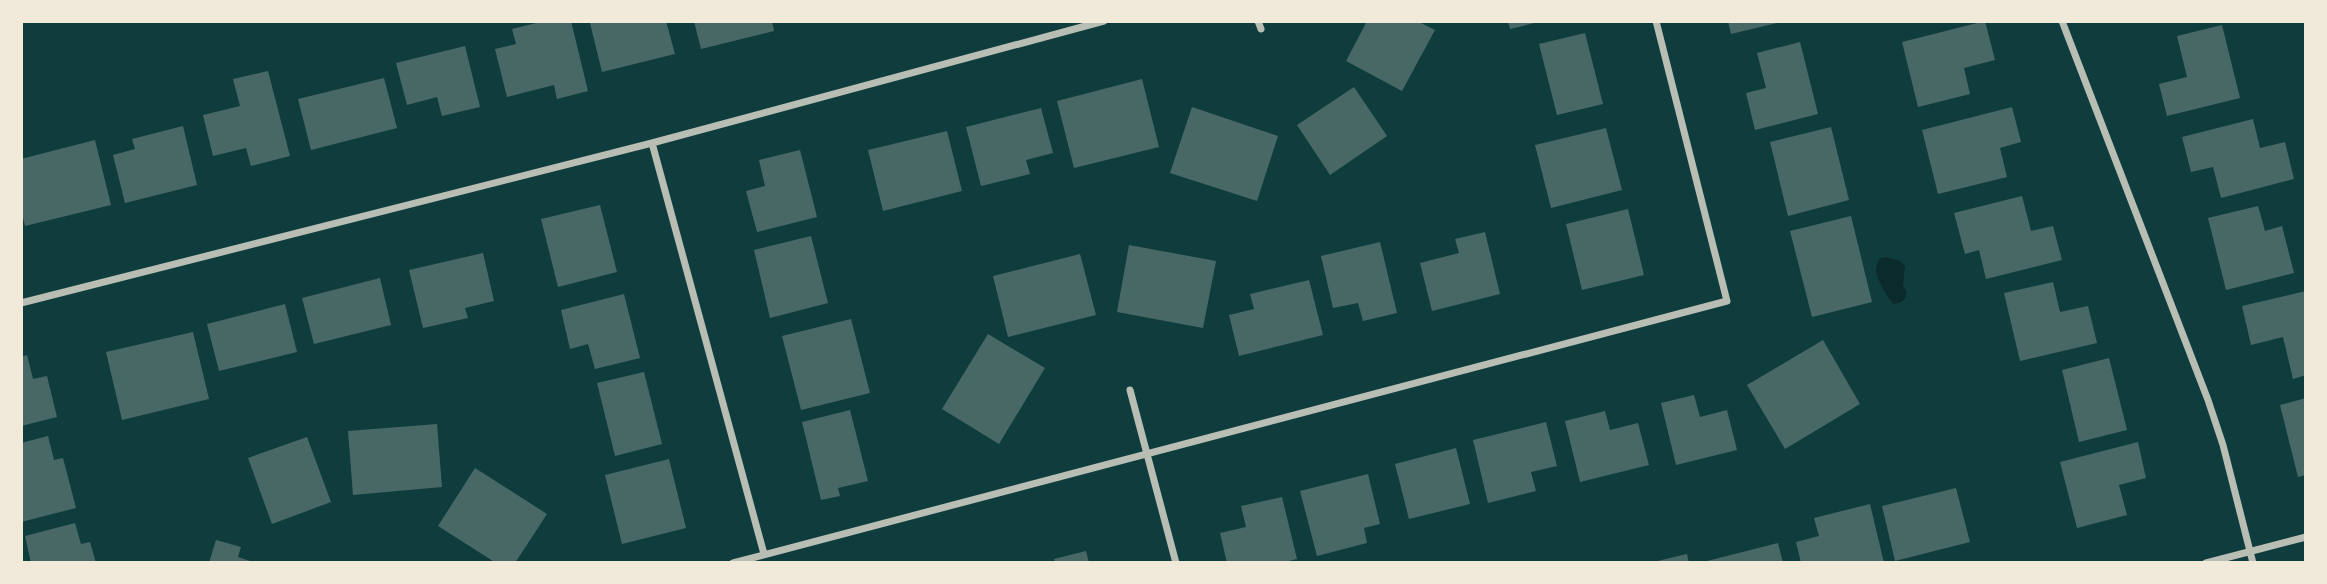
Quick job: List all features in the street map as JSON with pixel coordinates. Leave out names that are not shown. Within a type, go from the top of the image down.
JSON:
[{"type":"street","points":[[21,303],[652,143],[1104,21]]},
{"type":"street","points":[[733,563],[1727,301],[1656,21]]},
{"type":"street","points":[[2062,21],[2208,400],[2223,445],[2253,563]]},
{"type":"street","points":[[652,143],[764,554]]},
{"type":"street","points":[[1130,390],[1176,563]]},
{"type":"street","points":[[2206,563],[2306,537]]},
{"type":"water","points":[[1880,258],[1900,261],[1905,266],[1903,286],[1907,292],[1899,303],[1894,304],[1889,298],[1877,273],[1876,267]]},
{"type":"building","points":[[544,21],[571,21],[588,91],[557,99],[554,85],[507,97],[495,49],[516,44],[512,29]]},
{"type":"building","points":[[666,21],[675,54],[602,72],[590,23]]},
{"type":"building","points":[[694,21],[772,21],[774,31],[701,49]]},
{"type":"building","points":[[1367,21],[1417,21],[1435,30],[1402,91],[1346,61]]},
{"type":"building","points":[[1508,21],[1539,21],[1539,22],[1510,29]]},
{"type":"building","points":[[1728,21],[1781,21],[1781,22],[1731,34]]},
{"type":"building","points":[[1985,21],[1995,60],[1964,68],[1970,94],[1918,107],[1902,42]]},
{"type":"building","points":[[2222,25],[2240,98],[2167,116],[2159,84],[2187,77],[2177,36]]},
{"type":"building","points":[[1585,33],[1603,104],[1557,115],[1539,44]]},
{"type":"building","points":[[1800,42],[1818,114],[1755,130],[1746,93],[1766,88],[1757,53]]},
{"type":"building","points":[[465,46],[480,107],[442,116],[437,97],[407,105],[396,63]]},
{"type":"building","points":[[268,71],[290,156],[251,166],[246,148],[213,156],[203,115],[240,106],[233,79]]},
{"type":"building","points":[[384,78],[397,128],[311,150],[298,99]]},
{"type":"building","points":[[1142,79],[1159,147],[1074,168],[1057,101]]},
{"type":"building","points":[[1354,87],[1387,136],[1330,175],[1297,125]]},
{"type":"building","points":[[1192,107],[1278,136],[1257,201],[1170,173]]},
{"type":"building","points":[[2012,107],[2021,142],[2000,148],[2007,177],[1938,194],[1922,130]]},
{"type":"building","points":[[1041,108],[1053,153],[1026,160],[1030,174],[981,186],[966,127]]},
{"type":"building","points":[[2253,119],[2260,148],[2285,142],[2294,179],[2221,198],[2213,167],[2191,172],[2182,137]]},
{"type":"building","points":[[183,126],[197,185],[125,203],[113,155],[135,149],[132,139]]},
{"type":"building","points":[[1831,127],[1849,200],[1788,216],[1770,142]]},
{"type":"building","points":[[1606,128],[1622,190],[1551,208],[1535,145]]},
{"type":"building","points":[[947,131],[962,191],[883,211],[868,150]]},
{"type":"building","points":[[95,140],[111,205],[25,226],[21,209],[21,159]]},
{"type":"building","points":[[800,150],[817,217],[757,232],[746,191],[765,186],[759,160]]},
{"type":"building","points":[[2022,196],[2031,231],[2053,226],[2062,260],[1986,279],[1979,250],[1965,254],[1954,213]]},
{"type":"building","points":[[600,205],[617,272],[558,287],[541,219]]},
{"type":"building","points":[[2258,206],[2265,231],[2282,226],[2294,273],[2226,290],[2208,218]]},
{"type":"building","points":[[1628,209],[1644,275],[1582,290],[1566,224]]},
{"type":"building","points":[[1851,216],[1872,302],[1812,317],[1790,231]]},
{"type":"building","points":[[1485,232],[1500,294],[1432,311],[1420,263],[1459,253],[1455,239]]},
{"type":"building","points":[[811,236],[828,303],[770,318],[754,250]]},
{"type":"building","points":[[1380,242],[1397,313],[1363,321],[1358,303],[1333,308],[1321,256]]},
{"type":"building","points":[[1129,245],[1216,261],[1203,328],[1117,312]]},
{"type":"building","points":[[483,253],[494,301],[465,308],[468,318],[423,328],[409,270]]},
{"type":"building","points":[[1080,254],[1096,315],[1008,337],[993,276]]},
{"type":"building","points":[[380,278],[391,325],[314,344],[302,298]]},
{"type":"building","points":[[1309,280],[1323,335],[1239,356],[1229,315],[1254,309],[1250,294]]},
{"type":"building","points":[[2053,282],[2060,312],[2088,306],[2097,343],[2020,361],[2004,293]]},
{"type":"building","points":[[2306,291],[2306,375],[2293,379],[2283,337],[2251,345],[2242,306]]},
{"type":"building","points":[[624,294],[640,358],[595,369],[588,344],[570,349],[561,310]]},
{"type":"building","points":[[285,304],[297,352],[219,371],[207,324]]},
{"type":"building","points":[[851,319],[870,393],[801,410],[782,336]]},
{"type":"building","points":[[193,332],[209,399],[122,420],[106,352]]},
{"type":"building","points":[[988,334],[1045,368],[999,444],[942,409]]},
{"type":"building","points":[[1823,340],[1860,404],[1785,449],[1747,385]]},
{"type":"building","points":[[27,355],[33,379],[47,376],[57,417],[21,426],[21,357]]},
{"type":"building","points":[[2109,358],[2127,430],[2079,442],[2062,370]]},
{"type":"building","points":[[644,372],[662,444],[615,456],[597,383]]},
{"type":"building","points":[[1694,395],[1700,417],[1727,410],[1737,450],[1676,465],[1661,403]]},
{"type":"building","points":[[2306,398],[2306,475],[2298,477],[2280,405]]},
{"type":"building","points":[[850,410],[868,481],[838,488],[840,496],[821,500],[802,422]]},
{"type":"building","points":[[1605,411],[1610,430],[1638,423],[1649,465],[1580,482],[1565,421]]},
{"type":"building","points":[[1546,422],[1557,466],[1531,472],[1536,491],[1488,503],[1473,440]]},
{"type":"building","points":[[437,424],[442,487],[353,495],[348,431]]},
{"type":"building","points":[[48,436],[54,460],[63,458],[76,508],[21,522],[21,443]]},
{"type":"building","points":[[307,437],[331,502],[272,524],[248,458]]},
{"type":"building","points":[[2138,442],[2146,478],[2119,485],[2127,515],[2077,528],[2060,462]]},
{"type":"building","points":[[1456,448],[1470,504],[1409,519],[1395,464]]},
{"type":"building","points":[[669,459],[686,528],[622,544],[605,475]]},
{"type":"building","points":[[475,468],[547,514],[515,563],[496,563],[438,526]]},
{"type":"building","points":[[1368,474],[1380,524],[1364,528],[1367,543],[1317,556],[1300,491]]},
{"type":"building","points":[[1956,488],[1970,542],[1895,561],[1882,506]]},
{"type":"building","points":[[1282,497],[1297,559],[1281,563],[1227,563],[1220,533],[1246,527],[1241,506]]},
{"type":"building","points":[[1870,504],[1884,563],[1801,563],[1796,542],[1819,536],[1814,518]]},
{"type":"building","points":[[75,523],[81,544],[90,542],[96,563],[31,563],[25,536]]},
{"type":"building","points":[[216,540],[241,547],[238,557],[256,563],[209,563]]},
{"type":"building","points":[[1778,543],[1783,563],[1703,563],[1703,562]]},
{"type":"building","points":[[1086,551],[1089,563],[1055,563],[1054,559]]},
{"type":"building","points":[[1687,554],[1689,563],[1653,563],[1653,562]]}]
